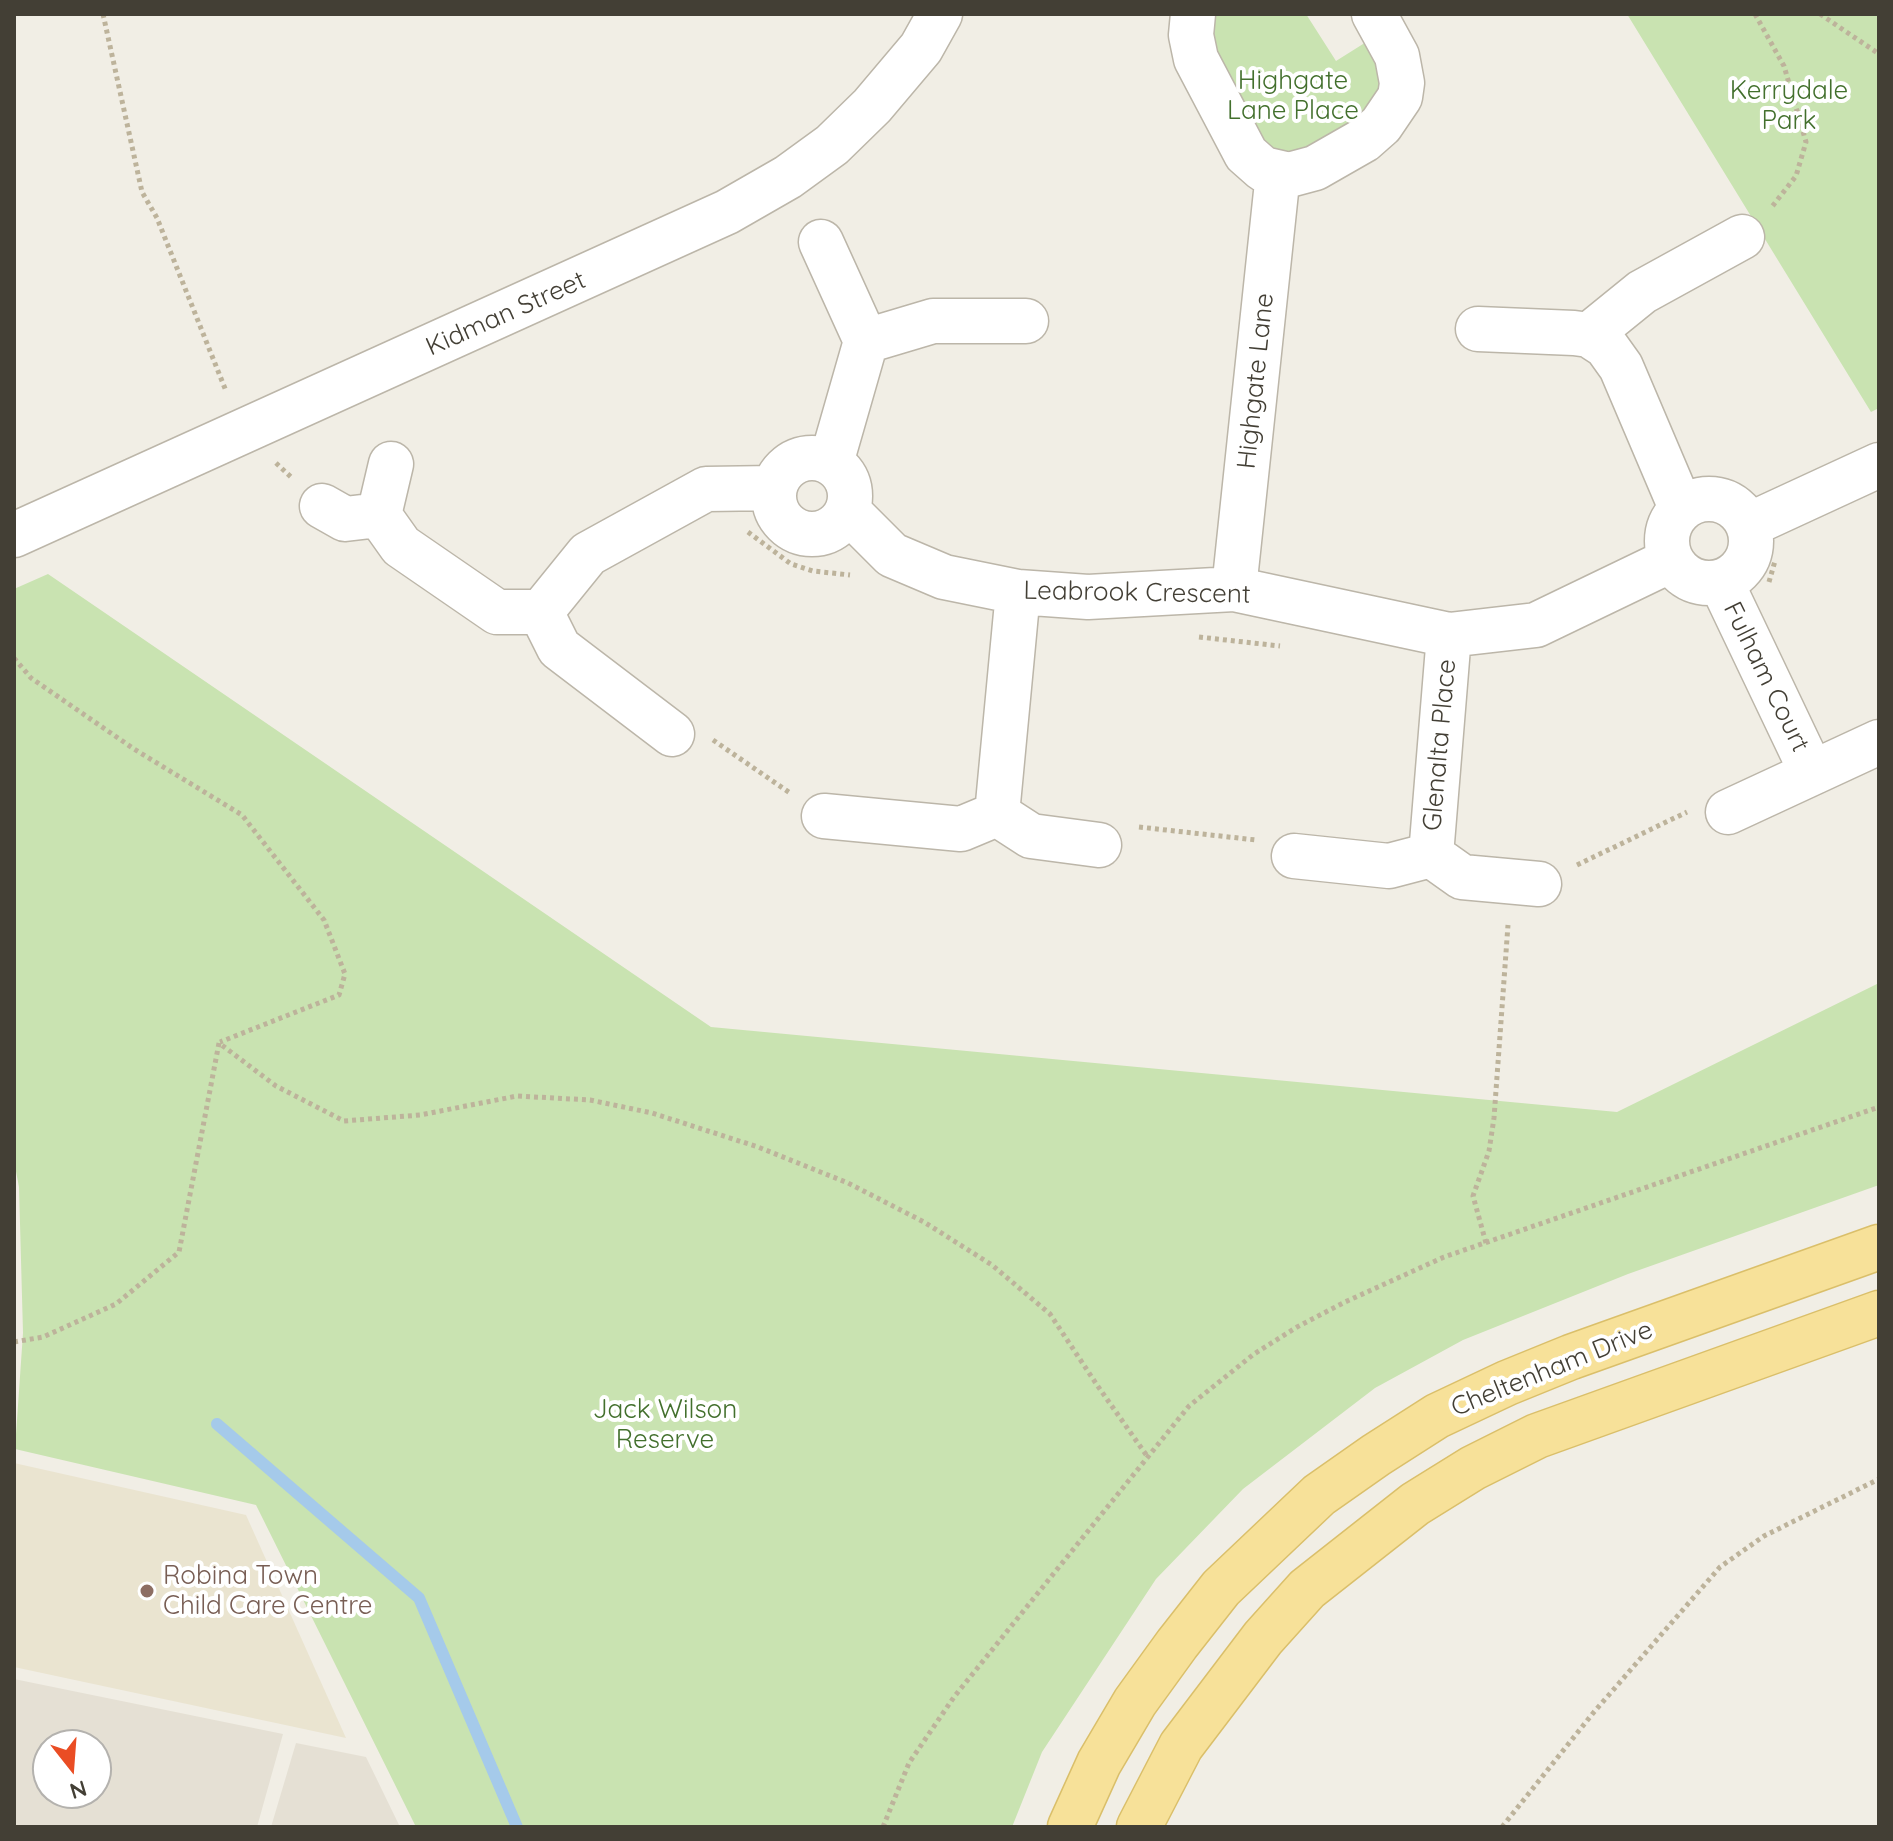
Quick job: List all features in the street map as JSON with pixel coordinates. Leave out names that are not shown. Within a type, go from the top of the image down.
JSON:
[{"type":"main road","name":"Cheltenham Drive","points":[[1070,1827],[1099,1763],[1135,1702],[1177,1644],[1221,1588],[1269,1539],[1330,1487],[1437,1416],[1507,1383],[1571,1357],[1879,1247]]},
{"type":"main road","points":[[1139,1827],[1181,1746],[1263,1638],[1307,1589],[1415,1504],[1473,1468],[1537,1436],[1879,1313]]},
{"type":"street","name":"Kidman Street","points":[[14,535],[727,212],[788,177],[832,145],[872,106],[921,48],[940,14]]},
{"type":"street","points":[[1193,14],[1193,47],[1208,84],[1253,163],[1278,173],[1301,173],[1315,168],[1364,140],[1393,112],[1400,97],[1400,69],[1390,42],[1374,14]]},
{"type":"street","name":"Highgate Lane","points":[[1234,589],[1278,173]]},
{"type":"street","points":[[1589,335],[1642,292],[1742,237]]},
{"type":"street","points":[[821,242],[866,341],[831,463]]},
{"type":"street","points":[[866,341],[933,321],[1026,321]]},
{"type":"street","points":[[1478,329],[1589,335],[1606,346],[1621,367],[1681,508]]},
{"type":"street","points":[[818,458],[842,471],[851,497],[848,511],[840,522],[827,532],[813,535],[795,531],[783,523],[776,512],[774,488],[780,474],[789,465],[818,458]]},
{"type":"street","points":[[391,464],[379,515],[401,546],[497,612],[541,612]]},
{"type":"street","points":[[1749,525],[1879,465]]},
{"type":"street","points":[[541,612],[588,554],[706,489],[774,488]]},
{"type":"street","points":[[1713,499],[1727,502],[1737,509],[1749,525],[1752,539],[1750,554],[1734,576],[1721,582],[1697,582],[1684,576],[1671,560],[1667,537],[1670,523],[1681,508],[1697,500],[1713,499]]},
{"type":"street","points":[[322,506],[345,519],[379,515]]},
{"type":"street","name":"Leabrook Crescent","points":[[848,511],[892,555],[944,577],[1018,592],[1088,597],[1234,589],[1449,635],[1536,625],[1671,560]]},
{"type":"street","name":"Fulham Court","points":[[1721,582],[1812,773]]},
{"type":"street","points":[[997,814],[1018,592]]},
{"type":"street","points":[[541,612],[559,648],[672,734]]},
{"type":"street","name":"Glenalta Place","points":[[1431,855],[1449,635]]},
{"type":"street","name":"Fulham Court","points":[[1728,812],[1879,742]]},
{"type":"street","points":[[824,816],[961,829],[997,814]]},
{"type":"street","points":[[997,814],[1031,836],[1099,845]]},
{"type":"street","name":"Glenalta Place","points":[[1294,856],[1389,866],[1431,855]]},
{"type":"street","name":"Glenalta Place","points":[[1431,855],[1462,877],[1526,883]]},
{"type":"path","points":[[103,14],[142,192],[157,218],[243,432],[322,506]]},
{"type":"path","points":[[1742,237],[1777,203],[1796,176],[1806,142],[1784,66],[1755,14]]},
{"type":"path","points":[[1820,14],[1879,54]]},
{"type":"path","points":[[1191,636],[1287,646]]},
{"type":"path","points":[[14,658],[31,678],[134,749],[242,815],[324,920],[345,974],[339,995],[219,1043]]},
{"type":"path","points":[[672,734],[705,735],[824,816]]},
{"type":"path","points":[[1486,1243],[1473,1196],[1489,1151],[1526,883],[1687,811],[1728,812]]},
{"type":"path","points":[[1099,845],[1126,826],[1285,843],[1294,856]]},
{"type":"path","points":[[14,1342],[43,1337],[116,1304],[179,1252],[219,1043]]},
{"type":"path","points":[[219,1043],[276,1086],[344,1121],[420,1115],[517,1096],[590,1100],[652,1113],[758,1147],[848,1183],[924,1222],[992,1265],[1050,1314],[1147,1456]]},
{"type":"path","points":[[883,1827],[909,1763],[954,1697],[1147,1456],[1189,1406],[1220,1380],[1286,1334],[1444,1257],[1879,1107]]},
{"type":"path","points":[[1502,1827],[1594,1712],[1720,1567],[1764,1536],[1879,1479]]},
{"type":"shaded area","name":"Robina Town Child Care Centre","points":[[14,1463],[246,1515],[346,1738],[14,1667]]},
{"type":"shaded area","points":[[14,1679],[283,1734],[257,1827],[14,1827]]},
{"type":"shaded area","points":[[296,1743],[366,1757],[400,1827],[271,1827]]},
{"type":"green space","name":"Highgate Lane Place","points":[[1210,14],[1306,14],[1336,61],[1371,39],[1382,56],[1379,105],[1299,158],[1266,153],[1217,65]]},
{"type":"green space","name":"Kerrydale Park","points":[[1627,14],[1879,14],[1879,408],[1871,412]]},
{"type":"green space","name":"Jack Wilson Reserve","points":[[48,574],[711,1027],[1617,1112],[1879,983],[1879,1185],[1628,1274],[1463,1340],[1375,1388],[1243,1489],[1156,1579],[1042,1752],[1012,1827],[416,1827],[256,1505],[15,1449],[23,1333],[19,1187],[14,1161],[14,589]]},
{"type":"waterway","points":[[217,1424],[419,1598],[517,1827]]},
{"type":"place","name":"Robina Town Child Care Centre","points":[[147,1591]]}]
